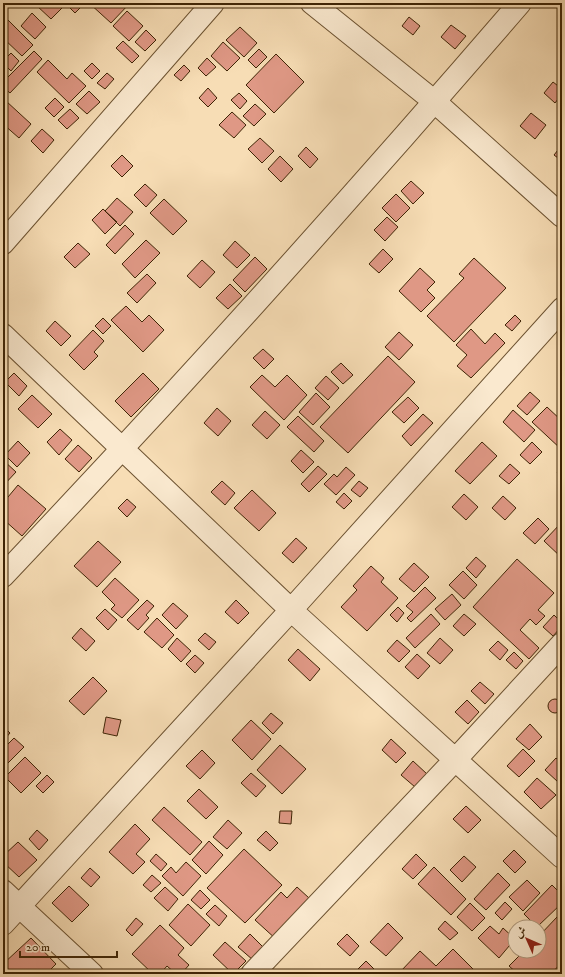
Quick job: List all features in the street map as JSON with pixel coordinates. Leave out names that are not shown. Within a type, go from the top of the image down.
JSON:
[{"type":"street","points":[[3,243],[213,3]]},
{"type":"street","points":[[312,3],[435,102],[562,216]]},
{"type":"street","points":[[3,576],[122,450],[435,102],[520,3]]},
{"type":"street","points":[[3,924],[291,610],[562,308]]},
{"type":"street","points":[[3,335],[291,610],[562,857]]},
{"type":"street","points":[[252,974],[455,760],[562,644]]},
{"type":"street","points":[[3,891],[92,974]]},
{"type":"building","points":[[37,3],[59,3],[63,7],[51,19],[36,5]]},
{"type":"building","points":[[65,3],[82,3],[84,4],[75,13]]},
{"type":"building","points":[[89,3],[130,3],[111,23]]},
{"type":"building","points":[[127,11],[143,26],[129,41],[113,26]]},
{"type":"building","points":[[32,13],[46,27],[35,39],[21,26]]},
{"type":"building","points":[[409,17],[420,26],[413,35],[402,26]]},
{"type":"building","points":[[8,20],[33,45],[22,56],[3,38],[3,25]]},
{"type":"building","points":[[451,25],[466,36],[455,49],[441,37]]},
{"type":"building","points":[[240,27],[257,43],[244,57],[226,40]]},
{"type":"building","points":[[146,30],[156,40],[145,51],[135,42]]},
{"type":"building","points":[[123,41],[139,56],[132,63],[116,48]]},
{"type":"building","points":[[223,42],[240,58],[227,71],[211,56]]},
{"type":"building","points":[[3,44],[8,49],[3,55]]},
{"type":"building","points":[[259,49],[267,57],[256,68],[248,60]]},
{"type":"building","points":[[34,51],[42,59],[10,93],[3,87],[3,82]]},
{"type":"building","points":[[11,53],[19,61],[11,71],[3,63],[3,61]]},
{"type":"building","points":[[276,54],[304,82],[274,113],[246,85]]},
{"type":"building","points":[[207,58],[216,67],[206,76],[198,68]]},
{"type":"building","points":[[48,60],[67,79],[72,73],[86,86],[69,103],[37,72]]},
{"type":"building","points":[[92,63],[100,71],[92,79],[84,71]]},
{"type":"building","points":[[184,65],[190,71],[181,81],[174,75]]},
{"type":"building","points":[[107,73],[114,79],[105,89],[97,83]]},
{"type":"building","points":[[553,82],[562,89],[562,94],[555,103],[544,93]]},
{"type":"building","points":[[208,88],[217,98],[208,107],[199,98]]},
{"type":"building","points":[[89,91],[100,102],[87,114],[76,104]]},
{"type":"building","points":[[239,93],[247,101],[240,109],[231,100]]},
{"type":"building","points":[[55,98],[64,107],[54,117],[45,108]]},
{"type":"building","points":[[6,101],[31,124],[19,138],[3,124],[3,104]]},
{"type":"building","points":[[255,104],[266,114],[254,126],[243,116]]},
{"type":"building","points":[[70,109],[79,118],[67,129],[58,120]]},
{"type":"building","points":[[232,112],[246,125],[234,138],[219,125]]},
{"type":"building","points":[[531,113],[546,125],[535,139],[520,126]]},
{"type":"building","points":[[42,129],[54,140],[43,153],[31,141]]},
{"type":"building","points":[[260,138],[274,151],[262,163],[248,149]]},
{"type":"building","points":[[562,145],[562,161],[554,155]]},
{"type":"building","points":[[306,147],[318,159],[310,168],[298,156]]},
{"type":"building","points":[[122,155],[133,166],[122,177],[111,166]]},
{"type":"building","points":[[280,156],[293,169],[281,182],[268,169]]},
{"type":"building","points":[[411,181],[424,193],[413,204],[401,191]]},
{"type":"building","points":[[145,184],[157,195],[146,207],[134,195]]},
{"type":"building","points":[[396,194],[410,208],[396,222],[382,208]]},
{"type":"building","points":[[117,198],[133,212],[120,226],[105,211]]},
{"type":"building","points":[[164,199],[187,221],[173,235],[150,213]]},
{"type":"building","points":[[103,209],[117,222],[105,234],[92,220]]},
{"type":"building","points":[[387,217],[398,227],[385,241],[374,230]]},
{"type":"building","points":[[125,225],[134,234],[115,254],[106,245]]},
{"type":"building","points":[[146,240],[160,253],[135,278],[122,264]]},
{"type":"building","points":[[235,241],[250,255],[237,268],[223,255]]},
{"type":"building","points":[[78,243],[90,254],[75,268],[64,257]]},
{"type":"building","points":[[383,249],[393,259],[379,273],[369,264]]},
{"type":"building","points":[[255,257],[267,269],[245,292],[233,280]]},
{"type":"building","points":[[474,258],[506,288],[454,342],[427,316],[464,278],[459,274]]},
{"type":"building","points":[[202,260],[215,272],[200,288],[187,276]]},
{"type":"building","points":[[420,268],[435,282],[427,290],[435,298],[421,312],[399,291]]},
{"type":"building","points":[[147,274],[156,283],[137,303],[127,293]]},
{"type":"building","points":[[230,284],[242,296],[228,309],[216,298]]},
{"type":"building","points":[[126,306],[142,322],[149,315],[164,330],[143,352],[111,320]]},
{"type":"building","points":[[515,315],[521,321],[512,331],[505,325]]},
{"type":"building","points":[[103,318],[111,326],[103,334],[95,326]]},
{"type":"building","points":[[55,321],[71,336],[61,346],[46,331]]},
{"type":"building","points":[[471,329],[485,344],[495,333],[505,343],[471,378],[457,366],[467,355],[456,345]]},
{"type":"building","points":[[93,330],[104,341],[94,352],[98,356],[84,370],[69,355]]},
{"type":"building","points":[[399,332],[413,345],[399,360],[385,347]]},
{"type":"building","points":[[263,349],[274,359],[264,369],[253,358]]},
{"type":"building","points":[[388,356],[415,382],[348,453],[320,427]]},
{"type":"building","points":[[341,363],[353,375],[343,384],[331,372]]},
{"type":"building","points":[[14,373],[27,386],[19,396],[5,382]]},
{"type":"building","points":[[143,373],[159,389],[131,417],[115,401]]},
{"type":"building","points":[[262,375],[275,387],[287,375],[307,395],[284,420],[250,387]]},
{"type":"building","points":[[326,376],[339,388],[328,400],[315,388]]},
{"type":"building","points":[[530,392],[540,401],[527,415],[517,406]]},
{"type":"building","points":[[316,393],[330,407],[313,425],[299,412]]},
{"type":"building","points":[[32,395],[52,414],[38,428],[18,409]]},
{"type":"building","points":[[408,397],[419,408],[404,423],[392,412]]},
{"type":"building","points":[[547,407],[562,421],[562,450],[532,422]]},
{"type":"building","points":[[217,408],[231,421],[218,436],[204,423]]},
{"type":"building","points":[[513,410],[535,430],[524,442],[503,422]]},
{"type":"building","points":[[265,411],[280,425],[267,439],[252,425]]},
{"type":"building","points":[[423,414],[433,423],[411,446],[402,436]]},
{"type":"building","points":[[298,416],[324,441],[314,452],[287,427]]},
{"type":"building","points":[[60,429],[72,440],[59,455],[47,442]]},
{"type":"building","points":[[18,441],[30,453],[17,467],[5,455]]},
{"type":"building","points":[[482,442],[497,456],[470,484],[455,471]]},
{"type":"building","points":[[532,442],[542,452],[530,464],[520,455]]},
{"type":"building","points":[[78,445],[92,458],[79,472],[65,459]]},
{"type":"building","points":[[301,450],[314,462],[303,473],[291,461]]},
{"type":"building","points":[[3,460],[16,472],[3,486]]},
{"type":"building","points":[[510,464],[520,473],[509,484],[499,476]]},
{"type":"building","points":[[318,466],[327,474],[309,492],[301,484]]},
{"type":"building","points":[[346,467],[355,475],[336,495],[324,484],[334,474],[337,477]]},
{"type":"building","points":[[562,467],[562,478],[557,473]]},
{"type":"building","points":[[222,481],[235,493],[225,505],[211,492]]},
{"type":"building","points":[[359,481],[368,488],[360,497],[351,490]]},
{"type":"building","points":[[18,485],[46,509],[22,536],[3,519],[3,503]]},
{"type":"building","points":[[252,490],[276,513],[259,531],[234,508]]},
{"type":"building","points":[[344,493],[352,501],[344,509],[336,502]]},
{"type":"building","points":[[464,494],[478,507],[466,520],[452,507]]},
{"type":"building","points":[[503,496],[516,508],[505,520],[492,508]]},
{"type":"building","points":[[127,499],[136,507],[127,517],[118,508]]},
{"type":"building","points":[[538,518],[549,529],[535,544],[523,533]]},
{"type":"building","points":[[562,522],[562,558],[544,541]]},
{"type":"building","points":[[296,538],[307,548],[293,563],[282,553]]},
{"type":"building","points":[[98,541],[121,562],[97,587],[74,566]]},
{"type":"building","points":[[476,557],[486,566],[476,578],[466,568]]},
{"type":"building","points":[[517,559],[554,593],[538,610],[545,616],[536,625],[530,619],[520,630],[539,648],[529,659],[473,607]]},
{"type":"building","points":[[414,563],[429,577],[414,592],[399,579]]},
{"type":"building","points":[[371,566],[384,578],[381,582],[398,598],[367,631],[341,607],[357,590],[353,586]]},
{"type":"building","points":[[463,571],[477,585],[464,599],[449,585]]},
{"type":"building","points":[[115,578],[139,600],[122,618],[111,609],[115,605],[102,592]]},
{"type":"building","points":[[425,587],[436,598],[411,622],[407,618],[413,612],[406,606]]},
{"type":"building","points":[[452,594],[461,605],[445,620],[435,609]]},
{"type":"building","points":[[147,600],[154,606],[146,615],[149,618],[138,630],[127,620]]},
{"type":"building","points":[[236,600],[249,613],[238,624],[225,612]]},
{"type":"building","points":[[173,603],[188,616],[176,629],[162,615]]},
{"type":"building","points":[[398,607],[404,613],[397,622],[390,615]]},
{"type":"building","points":[[105,609],[117,620],[108,630],[96,618]]},
{"type":"building","points":[[431,614],[440,624],[415,648],[406,638]]},
{"type":"building","points":[[464,614],[476,624],[464,636],[453,626]]},
{"type":"building","points":[[554,615],[562,623],[562,626],[553,636],[543,627]]},
{"type":"building","points":[[157,618],[174,635],[162,648],[144,632]]},
{"type":"building","points":[[81,628],[95,641],[86,651],[72,638]]},
{"type":"building","points":[[205,633],[216,642],[209,650],[198,640]]},
{"type":"building","points":[[177,638],[191,651],[181,662],[168,649]]},
{"type":"building","points":[[440,638],[453,650],[440,664],[427,653]]},
{"type":"building","points":[[397,640],[410,651],[399,662],[387,651]]},
{"type":"building","points":[[498,641],[508,650],[500,660],[489,650]]},
{"type":"building","points":[[298,649],[320,669],[310,681],[288,660]]},
{"type":"building","points":[[514,652],[523,661],[516,669],[506,660]]},
{"type":"building","points":[[417,654],[430,666],[418,679],[405,667]]},
{"type":"building","points":[[195,655],[204,663],[195,673],[186,664]]},
{"type":"building","points":[[93,677],[107,691],[84,715],[69,701]]},
{"type":"building","points":[[480,682],[494,694],[485,704],[471,691]]},
{"type":"building","points":[[555,699],[560,701],[562,706],[560,711],[555,713],[550,711],[548,706],[550,701]]},
{"type":"building","points":[[467,700],[479,712],[468,724],[455,712]]},
{"type":"building","points":[[271,713],[283,723],[273,734],[262,723]]},
{"type":"building","points":[[106,717],[121,720],[117,736],[103,733]]},
{"type":"building","points":[[251,720],[271,739],[252,760],[232,740]]},
{"type":"building","points":[[530,724],[542,737],[529,750],[516,739]]},
{"type":"building","points":[[3,726],[10,733],[3,741]]},
{"type":"building","points":[[14,738],[24,747],[3,768],[3,757],[8,752],[4,748]]},
{"type":"building","points":[[391,739],[406,753],[396,763],[382,750]]},
{"type":"building","points":[[280,745],[306,769],[282,794],[257,770]]},
{"type":"building","points":[[523,749],[535,761],[519,777],[507,766]]},
{"type":"building","points":[[202,750],[215,763],[200,779],[186,766]]},
{"type":"building","points":[[25,757],[41,773],[21,793],[5,777]]},
{"type":"building","points":[[556,758],[562,763],[562,777],[558,782],[545,770]]},
{"type":"building","points":[[413,761],[427,774],[415,787],[401,775]]},
{"type":"building","points":[[251,773],[266,786],[256,797],[241,783]]},
{"type":"building","points":[[47,775],[54,782],[43,793],[36,786]]},
{"type":"building","points":[[537,778],[556,795],[541,809],[524,792]]},
{"type":"building","points":[[199,789],[218,807],[206,819],[187,801]]},
{"type":"building","points":[[466,806],[481,820],[468,833],[453,819]]},
{"type":"building","points":[[164,807],[202,842],[190,855],[152,820]]},
{"type":"building","points":[[280,811],[292,811],[291,824],[279,823]]},
{"type":"building","points":[[228,820],[242,833],[227,849],[213,837]]},
{"type":"building","points":[[135,824],[150,839],[136,854],[145,862],[133,874],[109,852]]},
{"type":"building","points":[[37,830],[48,840],[39,850],[29,839]]},
{"type":"building","points":[[266,831],[278,843],[270,851],[257,840]]},
{"type":"building","points":[[209,841],[223,855],[206,874],[192,860]]},
{"type":"building","points":[[18,842],[37,860],[19,877],[3,862],[3,856]]},
{"type":"building","points":[[244,849],[282,885],[245,923],[207,888]]},
{"type":"building","points":[[514,850],[526,862],[515,873],[503,861]]},
{"type":"building","points":[[156,854],[167,864],[161,871],[150,861]]},
{"type":"building","points":[[416,854],[427,865],[413,879],[402,869]]},
{"type":"building","points":[[464,856],[476,867],[462,882],[450,870]]},
{"type":"building","points":[[186,862],[201,876],[183,896],[162,876],[171,867],[176,873]]},
{"type":"building","points":[[434,867],[466,899],[451,915],[418,884]]},
{"type":"building","points":[[90,868],[100,877],[91,887],[81,878]]},
{"type":"building","points":[[498,873],[510,885],[486,910],[474,899]]},
{"type":"building","points":[[152,875],[161,883],[151,892],[143,885]]},
{"type":"building","points":[[527,880],[540,893],[523,911],[509,897]]},
{"type":"building","points":[[552,885],[562,895],[562,903],[545,919],[529,919],[524,914]]},
{"type":"building","points":[[69,886],[89,905],[72,922],[52,903]]},
{"type":"building","points":[[165,887],[178,899],[168,911],[154,898]]},
{"type":"building","points":[[297,887],[309,898],[299,909],[302,912],[277,940],[255,920],[281,892],[287,898]]},
{"type":"building","points":[[200,890],[210,900],[201,909],[191,900]]},
{"type":"building","points":[[505,902],[512,909],[502,920],[495,913]]},
{"type":"building","points":[[470,903],[485,918],[472,931],[457,917]]},
{"type":"building","points":[[188,904],[210,925],[191,946],[169,925]]},
{"type":"building","points":[[215,905],[227,916],[219,926],[206,914]]},
{"type":"building","points":[[557,917],[562,922],[562,962],[551,974],[518,974],[509,966],[516,959],[547,959],[547,928]]},
{"type":"building","points":[[136,918],[143,924],[132,936],[126,930]]},
{"type":"building","points":[[445,921],[458,933],[450,940],[438,929]]},
{"type":"building","points":[[388,923],[403,938],[386,956],[370,942]]},
{"type":"building","points":[[160,925],[184,948],[178,955],[189,965],[181,974],[176,974],[167,966],[160,974],[153,974],[132,954]]},
{"type":"building","points":[[490,926],[499,934],[503,928],[507,932],[507,948],[499,958],[478,938]]},
{"type":"building","points":[[250,934],[264,948],[253,960],[238,947]]},
{"type":"building","points":[[347,934],[359,946],[350,956],[337,944]]},
{"type":"building","points":[[31,938],[56,964],[46,974],[7,974],[3,969],[3,964]]},
{"type":"building","points":[[225,942],[246,961],[233,974],[213,955]]},
{"type":"building","points":[[453,949],[478,974],[402,974],[400,972],[420,951],[436,966]]},
{"type":"building","points":[[366,961],[378,973],[377,974],[361,974],[357,970]]}]
